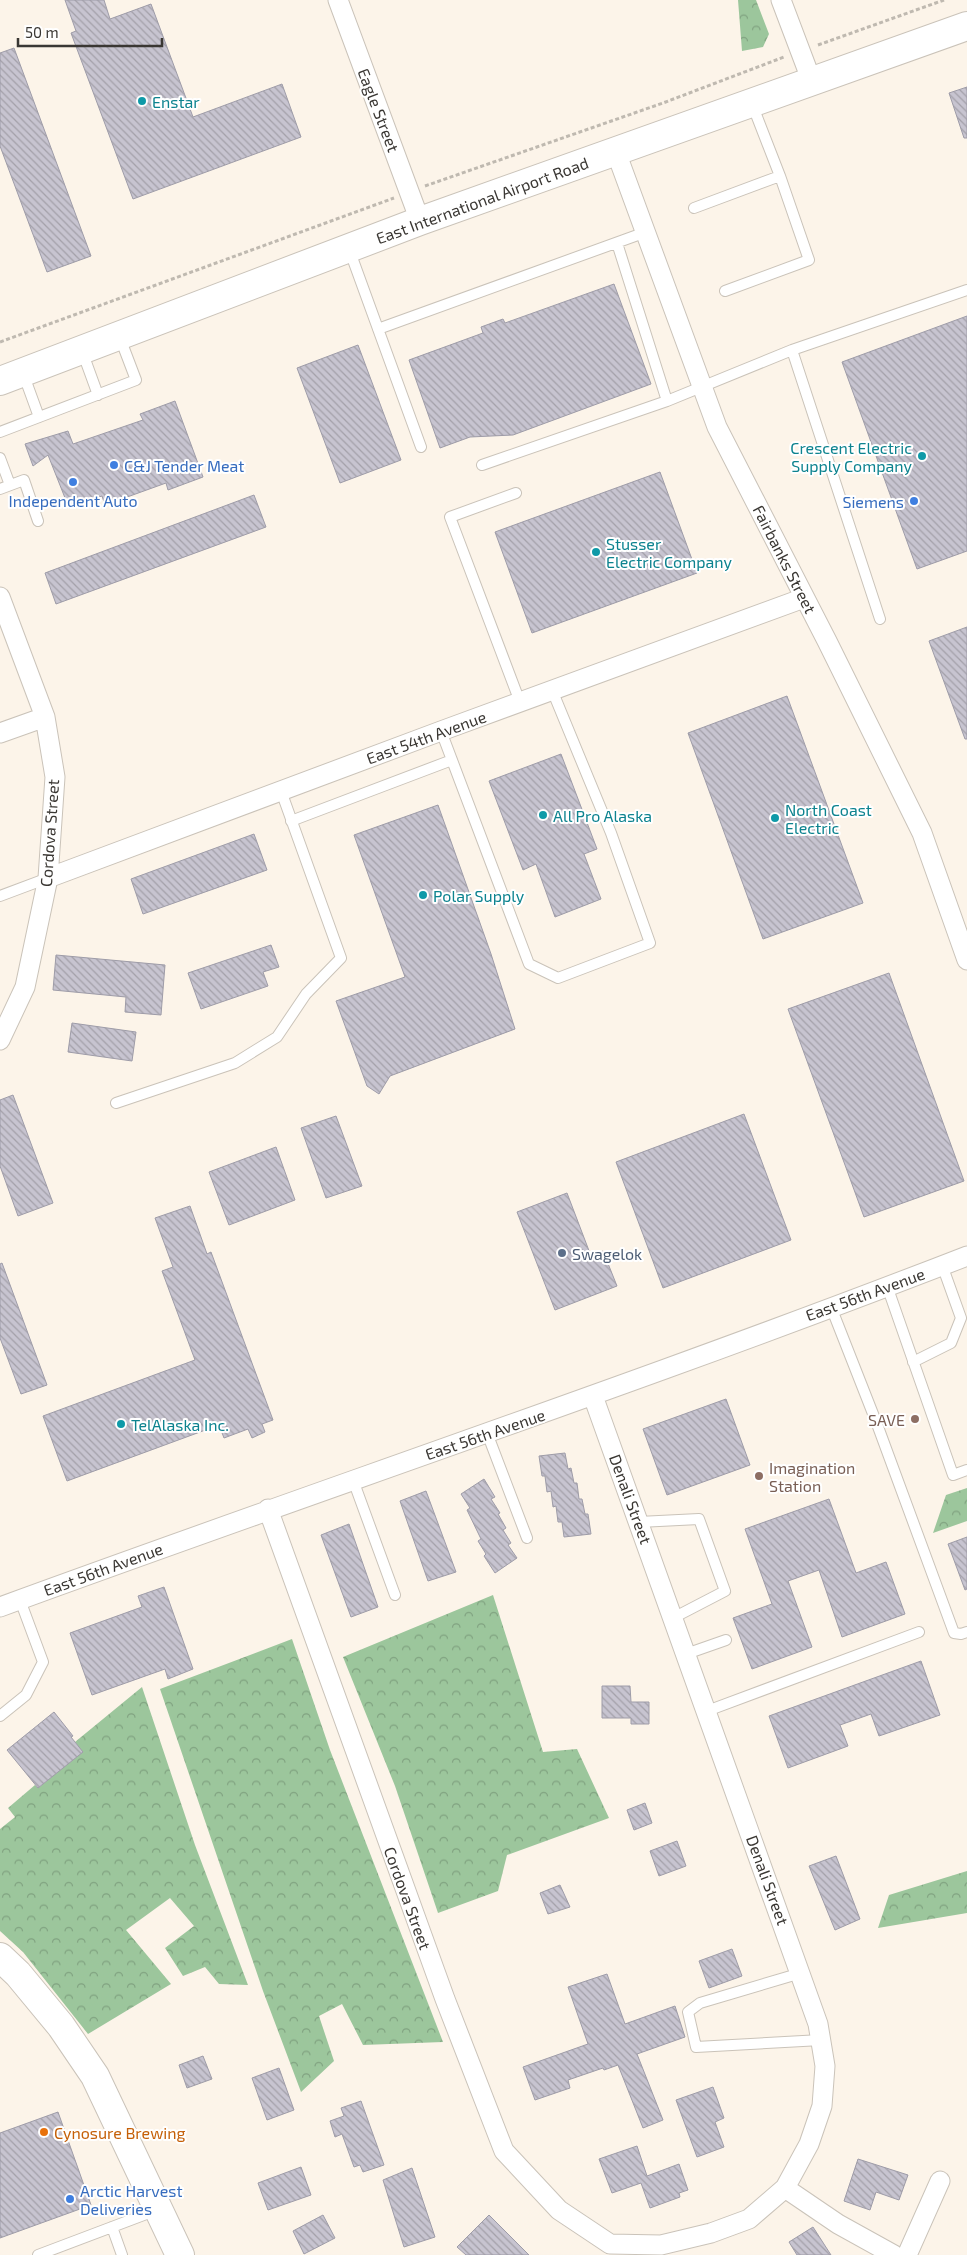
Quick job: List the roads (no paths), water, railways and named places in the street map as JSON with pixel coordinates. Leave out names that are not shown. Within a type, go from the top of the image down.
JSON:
[{"type":"main road","name":"East International Airport Road","points":[[11,376],[420,220],[967,26]]},
{"type":"main road","points":[[0,1957],[18,1974],[61,2026],[95,2076],[180,2255]]},
{"type":"street","name":"Eagle Street","points":[[338,0],[420,220]]},
{"type":"street","points":[[781,0],[812,82]]},
{"type":"street","name":"Fairbanks Street","points":[[616,152],[718,426],[804,598],[828,641],[922,833],[967,960]]},
{"type":"street","name":"Cordova Street","points":[[0,597],[45,716],[55,777],[48,878],[25,987],[0,1040]]},
{"type":"street","name":"East 54th Avenue","points":[[48,878],[441,730],[804,598]]},
{"type":"street","points":[[0,733],[45,716]]},
{"type":"street","name":"East 56th Avenue","points":[[0,1607],[268,1509],[593,1396],[967,1256]]},
{"type":"street","name":"Denali Street","points":[[593,1396],[818,2024],[824,2066],[822,2106],[809,2144],[785,2188],[749,2219],[711,2233],[661,2245],[609,2249]]},
{"type":"street","name":"Cordova Street","points":[[268,1509],[406,1892],[504,2151],[559,2210],[609,2249]]},
{"type":"street","points":[[907,2255],[940,2181]]},
{"type":"street","points":[[785,2188],[838,2224],[894,2255]]},
{"type":"lane","points":[[725,291],[809,260],[752,103]]},
{"type":"lane","points":[[694,208],[780,176]]},
{"type":"lane","points":[[378,329],[646,232]]},
{"type":"lane","points":[[617,242],[668,401]]},
{"type":"lane","points":[[348,248],[421,447]]},
{"type":"lane","points":[[482,465],[668,401],[792,350],[967,290]]},
{"type":"lane","points":[[0,432],[136,380],[119,335]]},
{"type":"lane","points":[[81,350],[98,395]]},
{"type":"lane","points":[[792,350],[880,619]]},
{"type":"lane","points":[[11,376],[39,417]]},
{"type":"lane","points":[[0,458],[5,487],[24,480],[38,521]]},
{"type":"lane","points":[[516,493],[450,517],[520,702]]},
{"type":"lane","points":[[441,730],[529,964],[558,978],[650,943],[611,833],[552,690]]},
{"type":"lane","points":[[292,821],[452,760]]},
{"type":"lane","points":[[116,1103],[235,1063],[277,1037],[306,994],[341,958],[281,791]]},
{"type":"lane","points":[[0,896],[48,878]]},
{"type":"lane","points":[[913,1362],[951,1343],[961,1318],[942,1265]]},
{"type":"lane","points":[[887,1286],[953,1475],[967,1470]]},
{"type":"lane","points":[[831,1307],[877,1424],[954,1633],[961,1634],[967,1632]]},
{"type":"lane","points":[[487,1433],[527,1538]]},
{"type":"lane","points":[[353,1480],[395,1594]]},
{"type":"lane","points":[[639,1522],[698,1519],[725,1591],[673,1618]]},
{"type":"lane","points":[[0,1716],[26,1695],[43,1662],[20,1600]]},
{"type":"lane","points":[[707,1711],[919,1632]]},
{"type":"lane","points":[[686,1654],[726,1640]]},
{"type":"lane","points":[[800,1973],[700,2003],[688,2012],[696,2047],[821,2040]]},
{"type":"lane","points":[[38,2255],[158,2209]]},
{"type":"lane","points":[[112,2227],[122,2255]]},
{"type":"place","name":"Enstar","points":[[142,101]]},
{"type":"place","name":"Crescent Electric Supply Company","points":[[922,456]]},
{"type":"place","name":"C&J Tender Meat","points":[[114,465]]},
{"type":"place","name":"Independent Auto","points":[[73,482]]},
{"type":"place","name":"Siemens","points":[[914,501]]},
{"type":"place","name":"Stusser Electric Company","points":[[596,552]]},
{"type":"place","name":"All Pro Alaska","points":[[543,815]]},
{"type":"place","name":"North Coast Electric","points":[[775,818]]},
{"type":"place","name":"Polar Supply","points":[[423,895]]},
{"type":"place","name":"Swagelok","points":[[562,1253]]},
{"type":"place","name":"SAVE","points":[[915,1419]]},
{"type":"place","name":"TelAlaska Inc.","points":[[121,1424]]},
{"type":"place","name":"Imagination Station","points":[[759,1476]]},
{"type":"place","name":"Cynosure Brewing","points":[[44,2132]]},
{"type":"place","name":"Arctic Harvest Deliveries","points":[[70,2199]]}]
